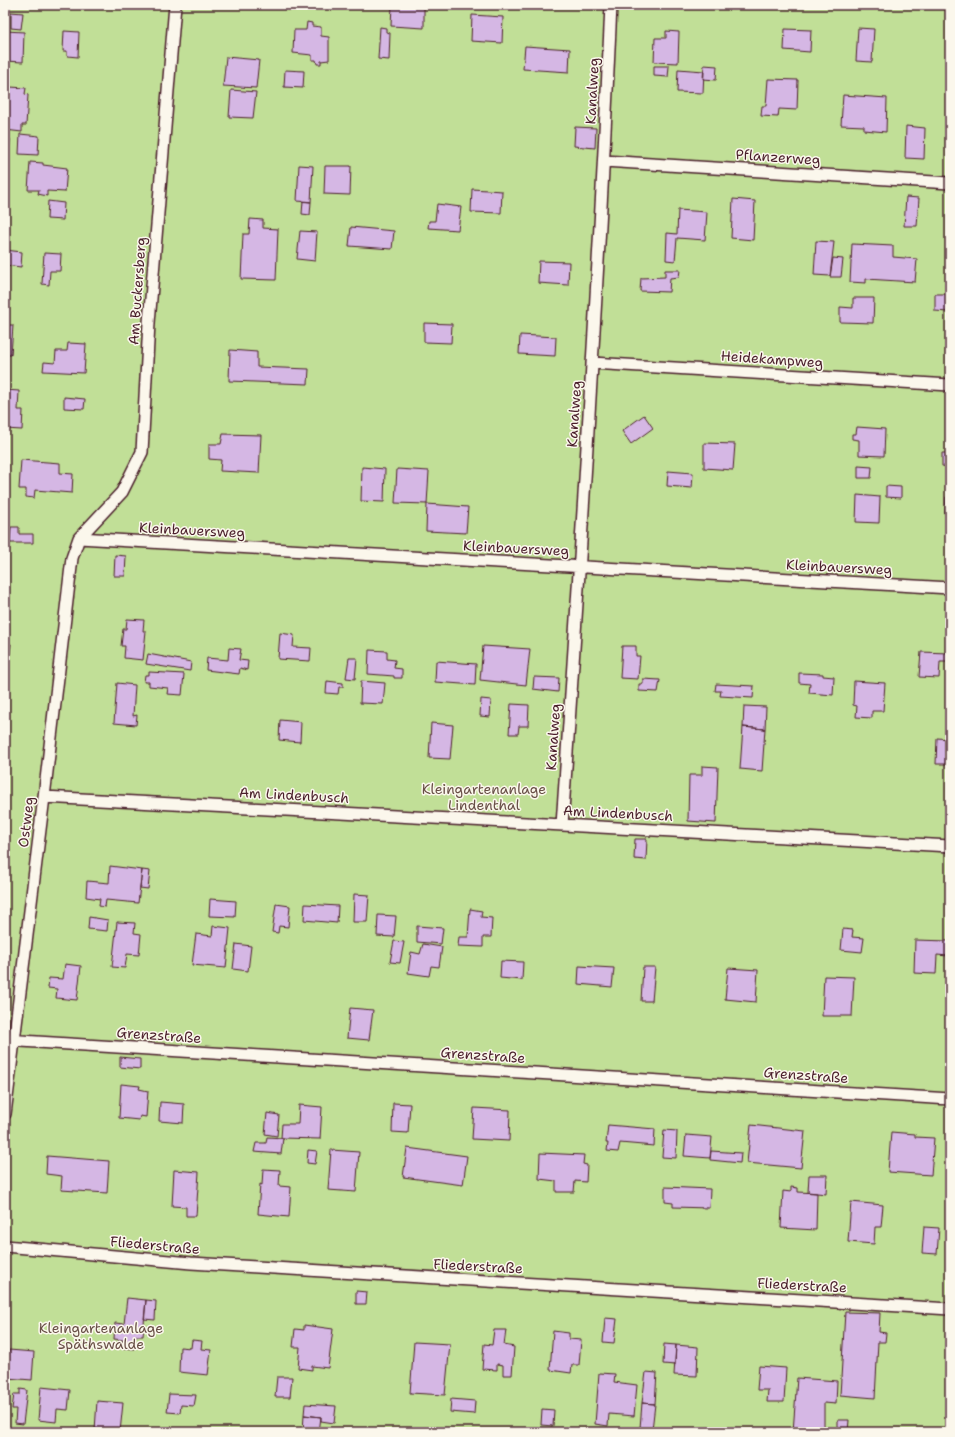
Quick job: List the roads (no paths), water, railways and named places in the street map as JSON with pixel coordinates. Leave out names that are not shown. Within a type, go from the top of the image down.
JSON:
[{"type":"lane","name":"Am Buckersberg","points":[[72,558],[79,538],[122,492],[142,452],[149,323],[175,5]]},
{"type":"lane","name":"Kanalweg","points":[[562,825],[580,566],[604,161],[611,5]]},
{"type":"lane","name":"Pflanzerweg","points":[[604,161],[950,183]]},
{"type":"lane","name":"Heidekampweg","points":[[592,363],[950,385]]},
{"type":"lane","name":"Kleinbauersweg","points":[[79,538],[950,588]]},
{"type":"lane","name":"Ostweg","points":[[5,1114],[9,1041],[44,797],[72,558]]},
{"type":"lane","name":"Am Lindenbusch","points":[[44,797],[950,846]]},
{"type":"lane","name":"Grenzstraße","points":[[9,1041],[950,1099]]},
{"type":"lane","name":"Fliederstraße","points":[[5,1246],[191,1263],[950,1309]]},
{"type":"park label","name":"Kleingartenanlage Lindenthal","points":[[484,798]]},
{"type":"park label","name":"Kleingartenanlage Späthswalde","points":[[101,1336]]}]
